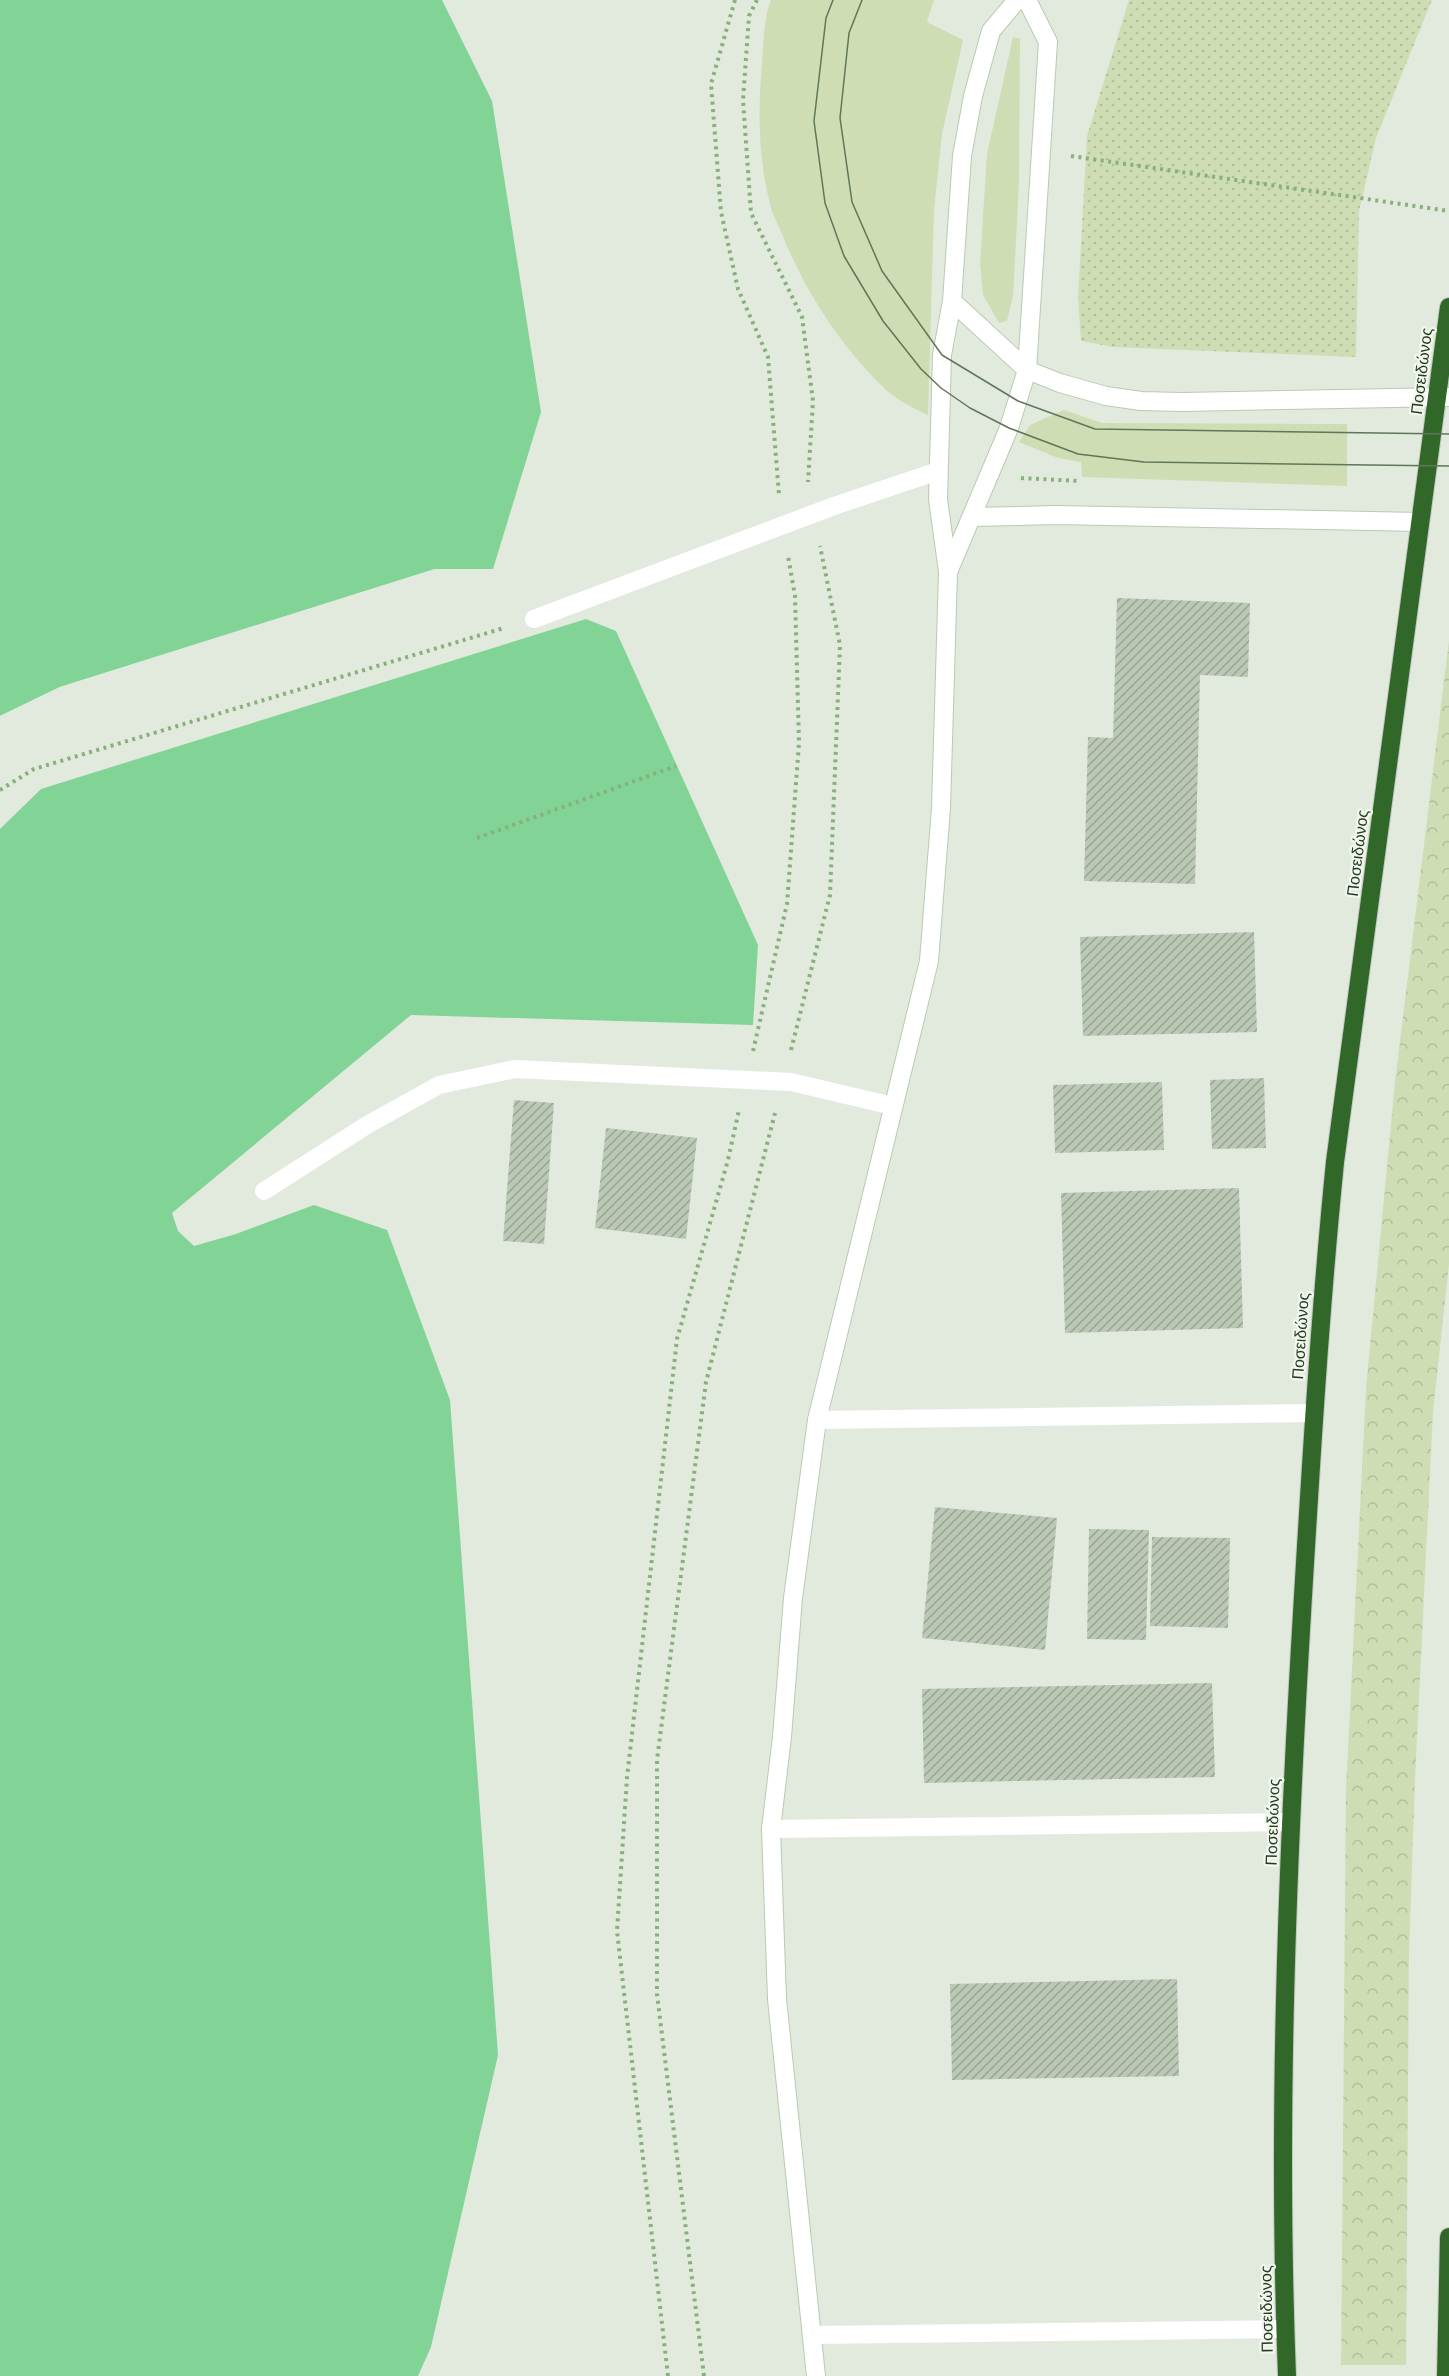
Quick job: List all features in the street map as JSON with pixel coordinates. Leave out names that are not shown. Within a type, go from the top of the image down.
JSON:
[{"type":"highway","name":"Ποσειδώνος","points":[[1287,2376],[1284,2025],[1291,1821],[1323,1284],[1335,1162],[1420,522],[1443,398],[1449,307]]},
{"type":"highway","points":[[1446,2376],[1449,2237]]},
{"type":"street","points":[[816,2376],[777,1999],[771,1829],[793,1598],[816,1420],[928,961],[941,808],[948,572],[938,499],[942,355],[952,301],[962,156],[973,96],[990,31],[1017,0]]},
{"type":"street","points":[[948,572],[1009,428],[1027,370],[1048,42],[1027,0]]},
{"type":"street","points":[[952,301],[1027,370],[1060,383],[1106,396],[1141,401],[1443,398]]},
{"type":"street","points":[[534,620],[783,525],[938,471]]},
{"type":"street","points":[[972,517],[1056,515],[1420,522]]},
{"type":"street","points":[[264,1191],[367,1125],[439,1085],[515,1069],[783,1082],[893,1106]]},
{"type":"street","points":[[816,1420],[1314,1413]]},
{"type":"street","points":[[771,1829],[1291,1821]]},
{"type":"street","points":[[812,2335],[1285,2330]]},
{"type":"path","points":[[668,2376],[616,1931],[627,1778],[676,1339],[728,1160],[787,904],[798,754],[795,596],[783,525],[768,357],[738,289],[721,212],[711,84],[735,0]]},
{"type":"path","points":[[704,2376],[657,1994],[657,1760],[706,1382],[830,895],[840,645],[807,480],[813,401],[802,317],[751,213],[743,100],[749,16],[757,0]]},
{"type":"path","points":[[1041,152],[1449,211]]},
{"type":"path","points":[[0,790],[34,769],[534,620]]},
{"type":"path","points":[[477,838],[676,766]]},
{"type":"green space","points":[[771,0],[934,0],[927,22],[963,40],[942,134],[934,211],[928,415],[887,391],[866,370],[837,334],[801,275],[773,213],[765,183],[760,115],[764,31]]},
{"type":"green space","points":[[1129,0],[1432,0],[1376,138],[1359,211],[1356,357],[1113,347],[1081,341],[1078,297],[1087,136]]},
{"type":"green space","points":[[1013,37],[1020,39],[1019,185],[1013,296],[1007,321],[999,323],[983,295],[980,263],[987,154]]},
{"type":"green space","points":[[1064,410],[1102,423],[1347,424],[1347,486],[1082,477],[1081,462],[1058,458],[1019,442],[1030,425]]},
{"type":"green space","points":[[1449,640],[1449,1264],[1433,1412],[1415,1779],[1409,1955],[1406,2365],[1341,2365],[1346,1789],[1366,1388],[1395,1082]]},
{"type":"shaded area","points":[[0,0],[442,0],[492,101],[541,412],[493,569],[435,569],[60,687],[0,716]]},
{"type":"shaded area","points":[[586,619],[616,631],[758,945],[753,1025],[411,1015],[172,1213],[178,1231],[194,1246],[236,1234],[314,1205],[387,1230],[450,1400],[498,2055],[431,2347],[418,2376],[0,2376],[0,829],[41,789]]},
{"type":"pier","points":[[435,569],[493,569],[494,572],[436,572],[61,690],[0,719],[0,716],[60,687]]},
{"type":"building","points":[[1117,598],[1250,603],[1248,677],[1200,675],[1195,884],[1084,881],[1088,737],[1113,738]]},
{"type":"building","points":[[1254,932],[1257,1032],[1083,1036],[1080,937]]},
{"type":"building","points":[[1264,1078],[1266,1148],[1212,1149],[1210,1080]]},
{"type":"building","points":[[1162,1082],[1164,1150],[1055,1153],[1053,1085]]},
{"type":"building","points":[[514,1100],[554,1103],[544,1244],[503,1241]]},
{"type":"building","points":[[606,1128],[697,1138],[686,1239],[595,1228]]},
{"type":"building","points":[[1239,1188],[1243,1328],[1065,1333],[1061,1193]]},
{"type":"building","points":[[935,1507],[1057,1518],[1045,1650],[922,1638]]},
{"type":"building","points":[[1089,1529],[1149,1530],[1146,1640],[1087,1639]]},
{"type":"building","points":[[1152,1537],[1230,1538],[1228,1628],[1150,1626]]},
{"type":"building","points":[[1212,1683],[1215,1777],[924,1783],[922,1689]]},
{"type":"building","points":[[1177,1979],[1179,2076],[952,2080],[950,1984]]},
{"type":"tram line","points":[[833,0],[826,18],[814,121],[825,203],[844,256],[883,321],[921,369],[941,388],[970,408],[1009,428],[1078,454],[1144,462],[1449,466]]},
{"type":"tram line","points":[[862,0],[849,33],[840,118],[852,202],[882,271],[942,355],[1018,401],[1095,429],[1449,434]]}]
